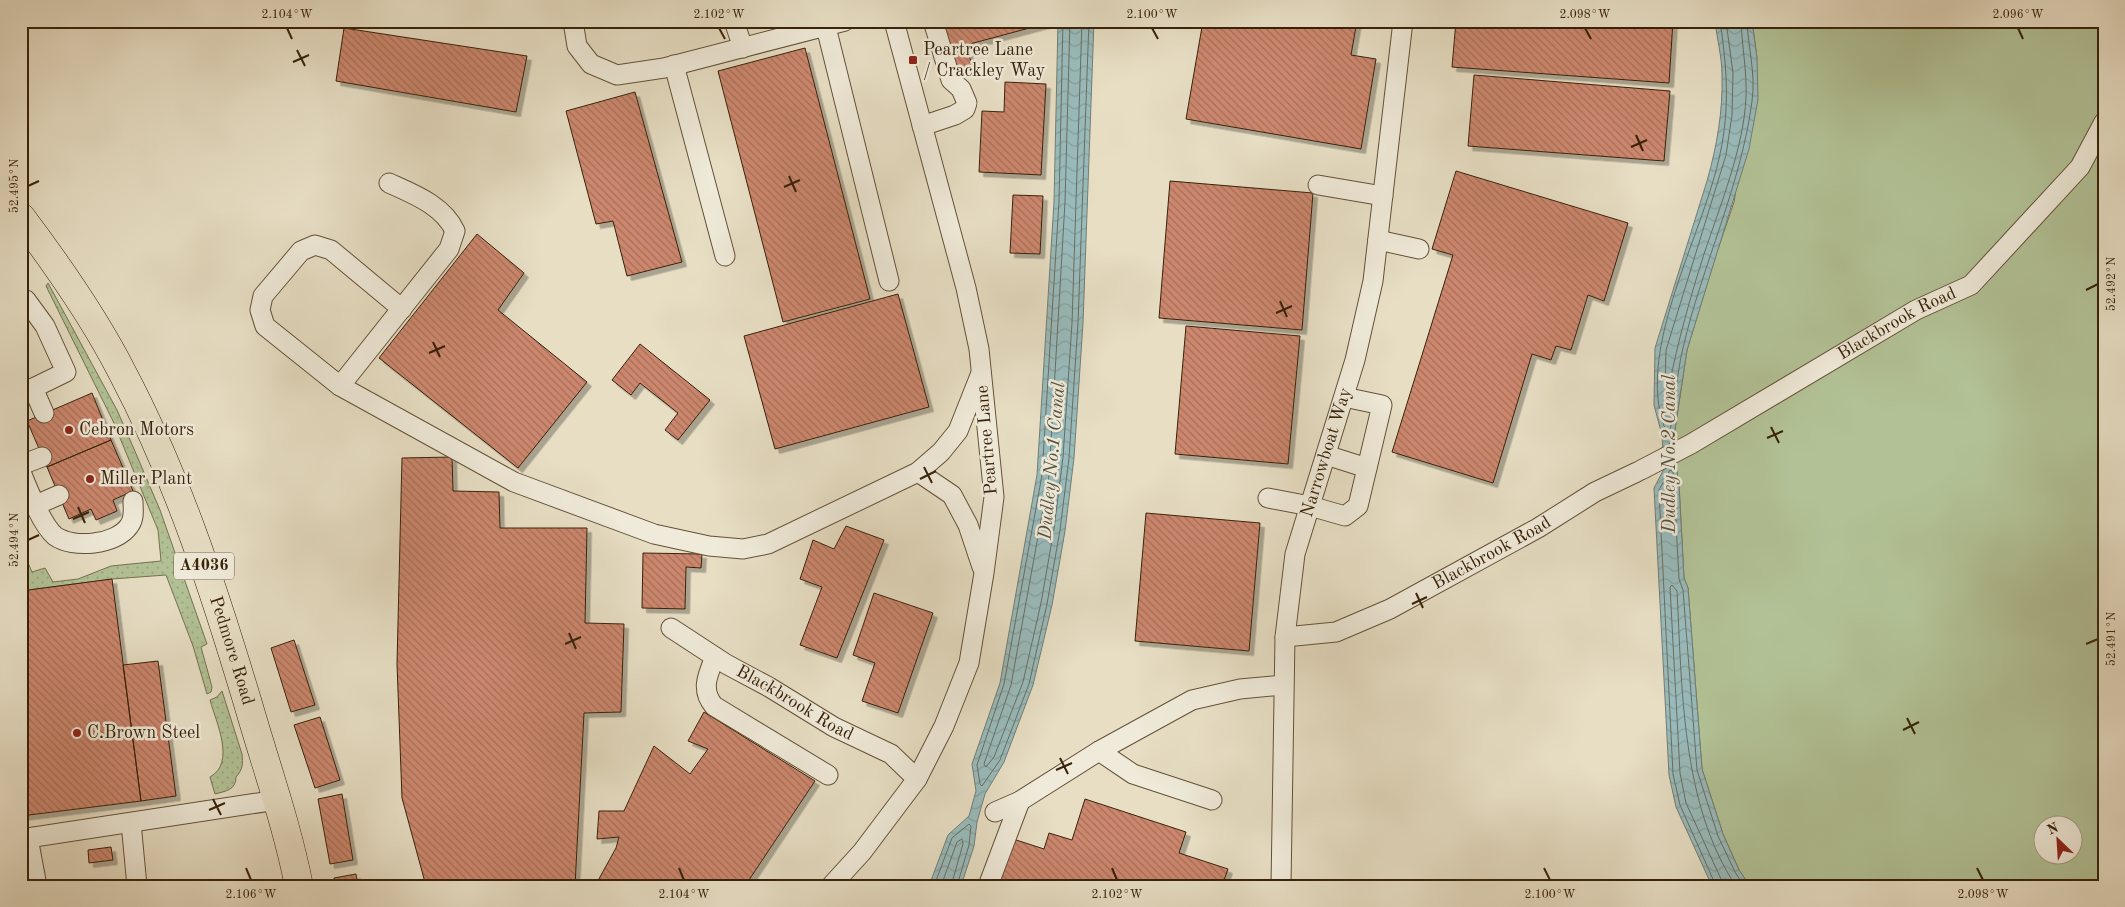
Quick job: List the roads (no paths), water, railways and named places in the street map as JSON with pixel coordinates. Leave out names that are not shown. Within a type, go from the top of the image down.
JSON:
[{"type":"highway","name":"Pedmore Road","points":[[21,217],[59,267],[94,322],[150,428],[180,498],[231,647],[299,886]]},
{"type":"street","points":[[573,21],[577,46],[591,64],[617,75],[674,65],[845,21]]},
{"type":"street","points":[[734,21],[743,48]]},
{"type":"street","name":"Peartree Lane","points":[[830,886],[862,852],[917,779],[944,726],[969,662],[994,497],[979,349],[966,288],[894,21]]},
{"type":"street","points":[[922,126],[955,115],[966,109],[968,104],[961,89],[950,80],[933,21]]},
{"type":"street","name":"Narrowboat Way","points":[[1281,886],[1285,637],[1295,554],[1356,360],[1371,290],[1403,21]]},
{"type":"street","points":[[826,27],[889,281]]},
{"type":"street","points":[[674,65],[725,256]]},
{"type":"street","name":"Blackbrook Road","points":[[1285,637],[1336,632],[1390,609],[1538,528],[1595,492],[1691,444],[1916,310],[1971,285],[2080,167],[2104,122]]},
{"type":"street","points":[[340,386],[449,249],[455,230],[449,219],[419,196],[389,183]]},
{"type":"street","points":[[1318,186],[1383,196]]},
{"type":"street","points":[[1378,240],[1419,249]]},
{"type":"street","points":[[402,309],[330,250],[315,245],[300,251],[263,296],[260,310],[265,326],[340,386],[514,482],[654,534],[709,546],[743,549],[768,544],[918,472],[941,452],[958,431],[981,373]]},
{"type":"street","points":[[26,300],[45,326],[66,372],[27,391],[44,413]]},
{"type":"street","points":[[1268,498],[1310,506],[1345,516],[1358,506],[1382,405],[1344,397]]},
{"type":"street","points":[[1326,455],[1367,468]]},
{"type":"street","points":[[21,465],[42,457]]},
{"type":"street","points":[[21,472],[41,516],[55,535],[74,544],[97,542],[117,536],[128,527],[134,516],[133,501]]},
{"type":"street","points":[[918,472],[952,495],[968,525],[984,573]]},
{"type":"street","points":[[36,505],[59,495]]},
{"type":"street","name":"Blackbrook Road","points":[[671,628],[715,657],[770,687],[834,727],[891,754],[917,779]]},
{"type":"street","points":[[715,657],[707,675],[705,690],[708,699],[714,706],[828,775]]},
{"type":"street","points":[[995,812],[1020,801],[1098,751],[1192,700],[1240,688],[1283,685]]},
{"type":"street","points":[[1098,751],[1133,774],[1212,800]]},
{"type":"street","points":[[24,839],[276,800]]},
{"type":"street","points":[[988,886],[1020,801]]},
{"type":"street","points":[[24,839],[42,826],[144,814],[159,819]]},
{"type":"street","points":[[131,823],[137,886]]},
{"type":"street","points":[[24,839],[36,886]]},
{"type":"water","name":"Dudley No.1 Canal","points":[[1058,21],[1094,21],[1083,323],[1074,458],[1065,531],[1052,605],[1033,685],[1004,762],[985,794],[977,822],[974,846],[961,886],[929,886],[948,835],[969,816],[976,791],[972,764],[1000,683],[1037,475],[1054,202]]},
{"type":"water","name":"Dudley No.2 Canal","points":[[1715,21],[1752,21],[1757,58],[1758,99],[1749,149],[1687,350],[1673,442],[1679,485],[1684,578],[1688,588],[1702,769],[1723,834],[1739,870],[1750,886],[1712,886],[1676,807],[1669,775],[1654,488],[1664,469],[1662,435],[1654,405],[1655,348],[1707,181],[1719,128],[1722,68]]},
{"type":"place","name":"Peartree Lane / Crackley Way","points":[[913,60]]},
{"type":"place","name":"Cebron Motors","points":[[69,430]]},
{"type":"place","name":"Miller Plant","points":[[90,479]]},
{"type":"place","name":"C.Brown Steel","points":[[77,733]]}]
